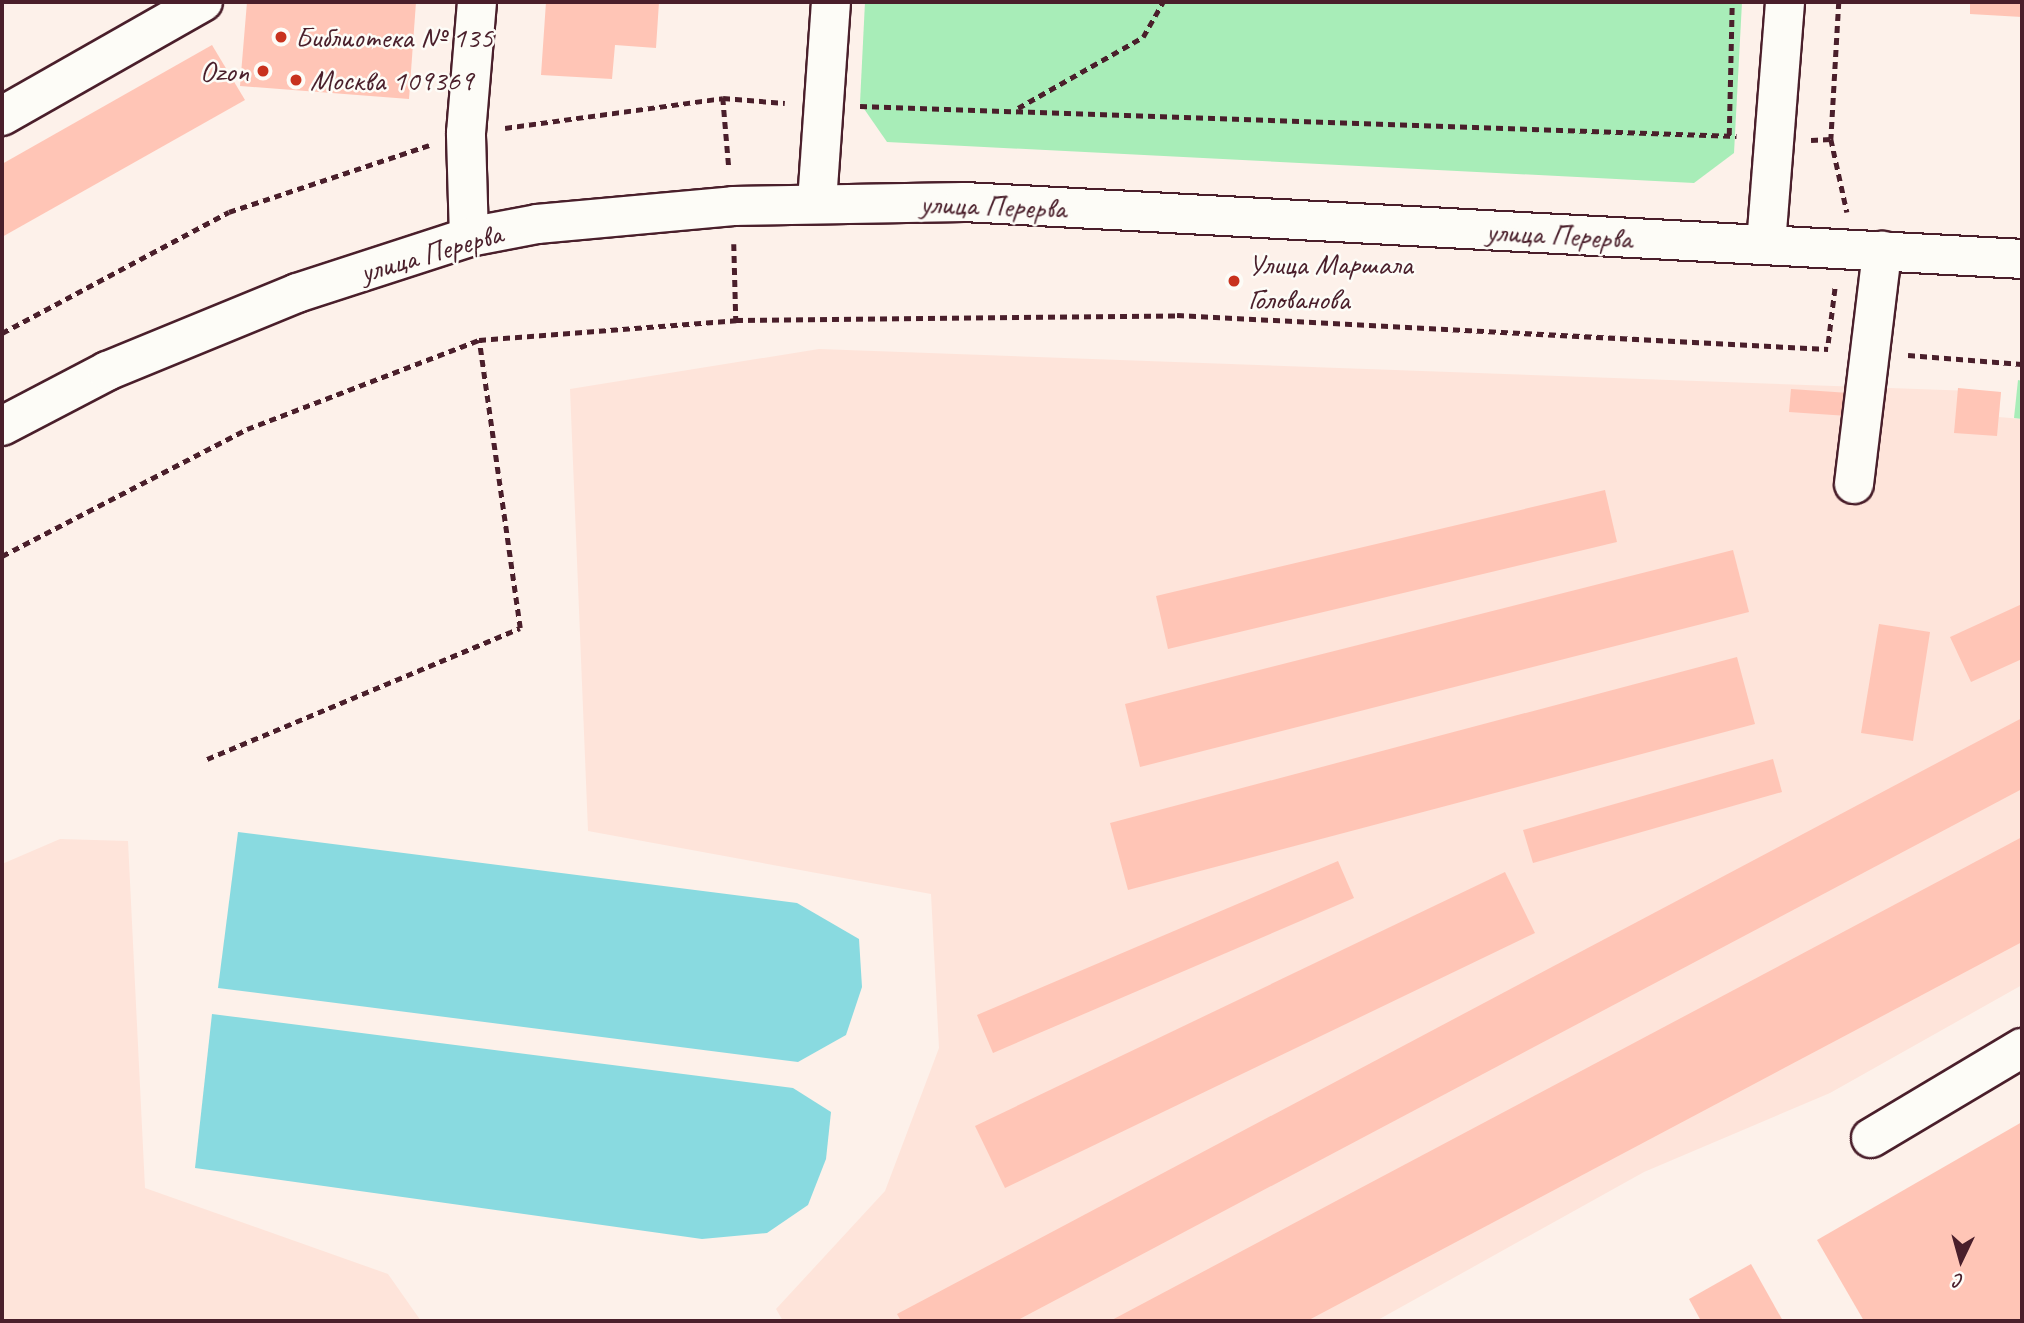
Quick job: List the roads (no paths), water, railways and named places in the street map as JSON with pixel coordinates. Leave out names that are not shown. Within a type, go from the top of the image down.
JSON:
[{"type":"main road","points":[[7,103],[203,2]]},
{"type":"main road","points":[[470,237],[466,133],[477,2]]},
{"type":"main road","points":[[817,202],[827,106],[831,2]]},
{"type":"main road","points":[[1766,244],[1778,143],[1785,2]]},
{"type":"main road","name":"улица Перерва","points":[[2,426],[107,371],[284,299],[470,237],[537,224],[733,206],[817,202],[964,202],[2022,259]]},
{"type":"main road","points":[[1854,484],[1882,251]]},
{"type":"main road","points":[[1871,1138],[2022,1048]]},
{"type":"water","points":[[238,832],[797,903],[859,939],[862,987],[846,1035],[798,1062],[218,988]]},
{"type":"water","points":[[212,1014],[793,1088],[831,1112],[826,1159],[808,1205],[767,1233],[702,1239],[195,1168]]},
{"type":"place","name":"Библиотека № 135","points":[[281,37]]},
{"type":"place","name":"Ozon","points":[[263,71]]},
{"type":"place","name":"Москва 109369","points":[[296,80]]},
{"type":"place","name":"Улица Маршала Голованова","points":[[1234,281]]}]
